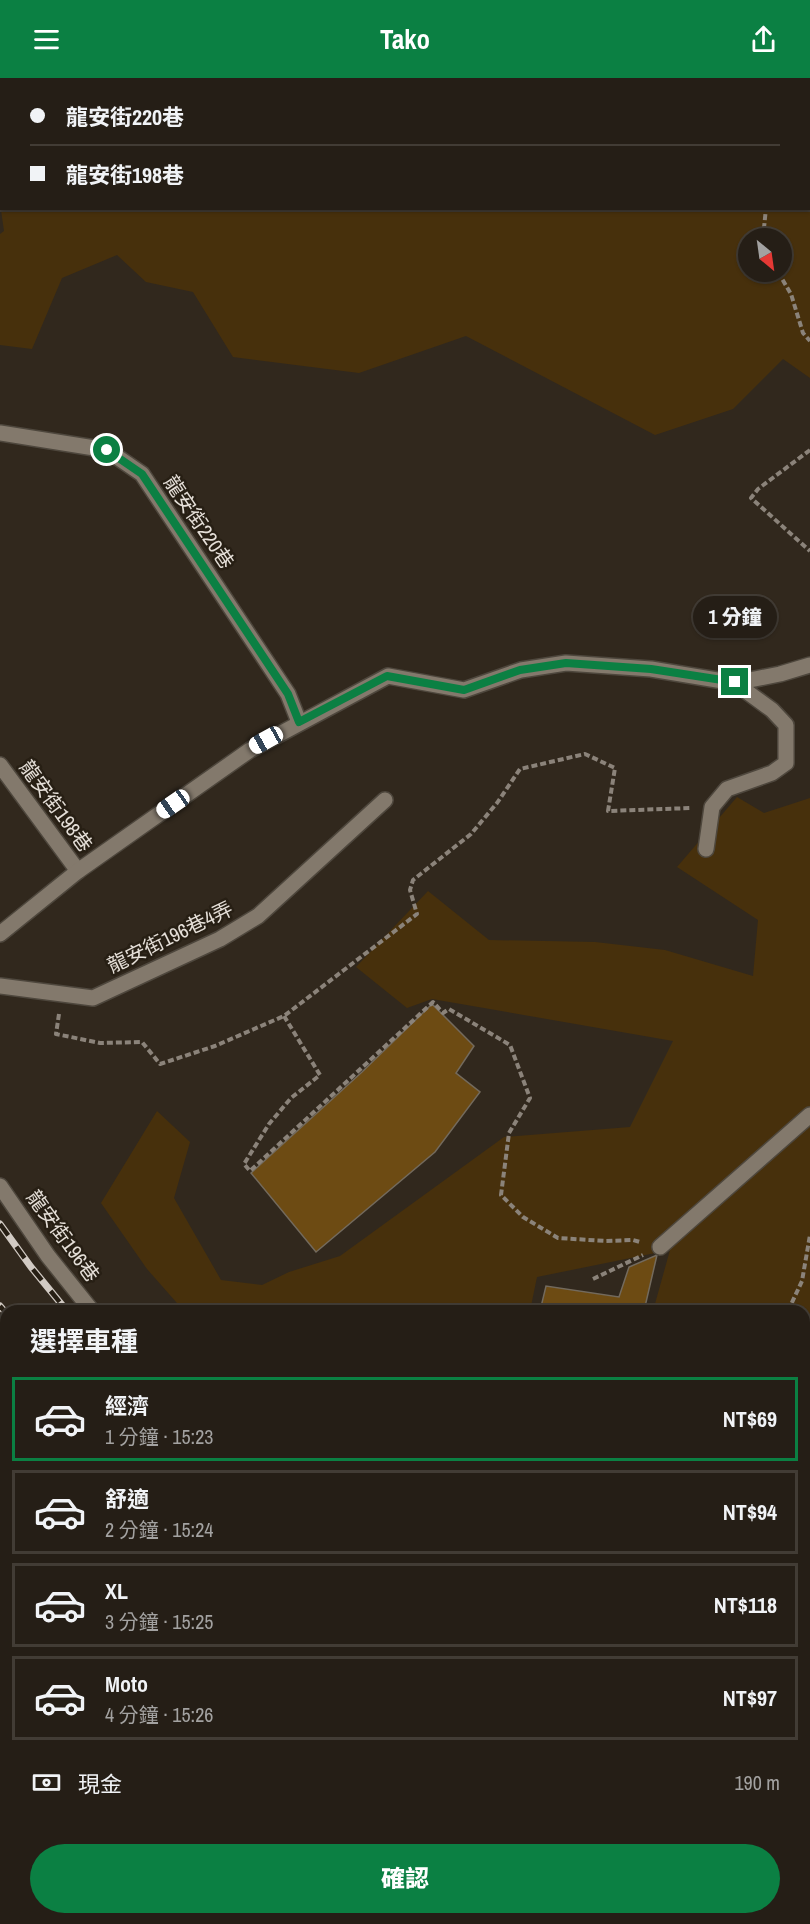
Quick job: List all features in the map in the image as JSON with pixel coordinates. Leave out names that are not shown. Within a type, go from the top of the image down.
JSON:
[{"type":"lane","name":"龍安街220巷","points":[[0,433],[107,450],[142,474],[288,694],[299,722]]},
{"type":"lane","name":"龍安街198巷","points":[[0,934],[78,871],[250,750],[387,676],[464,690],[520,670],[566,663],[651,669],[735,682],[780,674],[810,665]]},
{"type":"lane","points":[[706,849],[712,807],[727,789],[772,773],[786,763],[786,725],[772,710],[735,682]]},
{"type":"lane","name":"龍安街198巷","points":[[0,765],[78,871]]},
{"type":"lane","name":"龍安街196巷4弄","points":[[0,986],[93,998],[220,939],[258,916],[385,800]]},
{"type":"lane","points":[[660,1247],[810,1115]]},
{"type":"lane","name":"龍安街196巷","points":[[0,1186],[48,1256],[87,1305]]},
{"type":"path","points":[[764,228],[766,210]]},
{"type":"path","points":[[784,282],[791,294],[803,333],[810,341]]},
{"type":"path","points":[[810,450],[758,489],[751,498],[810,551]]},
{"type":"path","points":[[61,993],[56,1035],[100,1043],[142,1042],[160,1064],[215,1046],[284,1016],[417,914],[410,890],[413,880],[471,834],[520,770],[585,754],[615,768],[608,811],[712,807]]},
{"type":"path","points":[[284,1016],[320,1075],[291,1098],[269,1124],[244,1164],[250,1171],[433,1002],[443,1013],[449,1009],[510,1045],[530,1098],[510,1133],[501,1195],[523,1217],[558,1238],[633,1240],[660,1247]]},
{"type":"path","points":[[791,1305],[802,1281],[810,1235]]},
{"type":"path","points":[[593,1279],[660,1247]]},
{"type":"shaded area","points":[[1,210],[810,210],[810,378],[783,359],[733,409],[655,435],[466,336],[359,373],[233,357],[193,292],[146,282],[117,255],[62,278],[32,349],[0,345],[0,234],[4,231]]},
{"type":"shaded area","points":[[737,797],[764,813],[810,798],[810,1305],[655,1305],[670,1250],[537,1277],[531,1305],[179,1305],[147,1269],[101,1203],[157,1111],[190,1142],[174,1198],[221,1280],[262,1285],[289,1272],[340,1256],[504,1137],[630,1127],[673,1041],[432,999],[407,1008],[356,967],[428,891],[489,940],[595,942],[665,950],[753,976],[758,920],[677,867]]},
{"type":"building","points":[[432,1004],[474,1046],[456,1073],[480,1092],[435,1152],[316,1252],[251,1173],[362,1072]]},
{"type":"building","points":[[657,1255],[645,1305],[541,1305],[546,1286],[619,1297],[629,1267]]},
{"type":"railway","points":[[0,1224],[62,1305]]},
{"type":"route","points":[[107,450],[142,474],[288,694],[299,722],[387,676],[464,690],[520,670],[566,663],[651,669],[735,682]]}]
